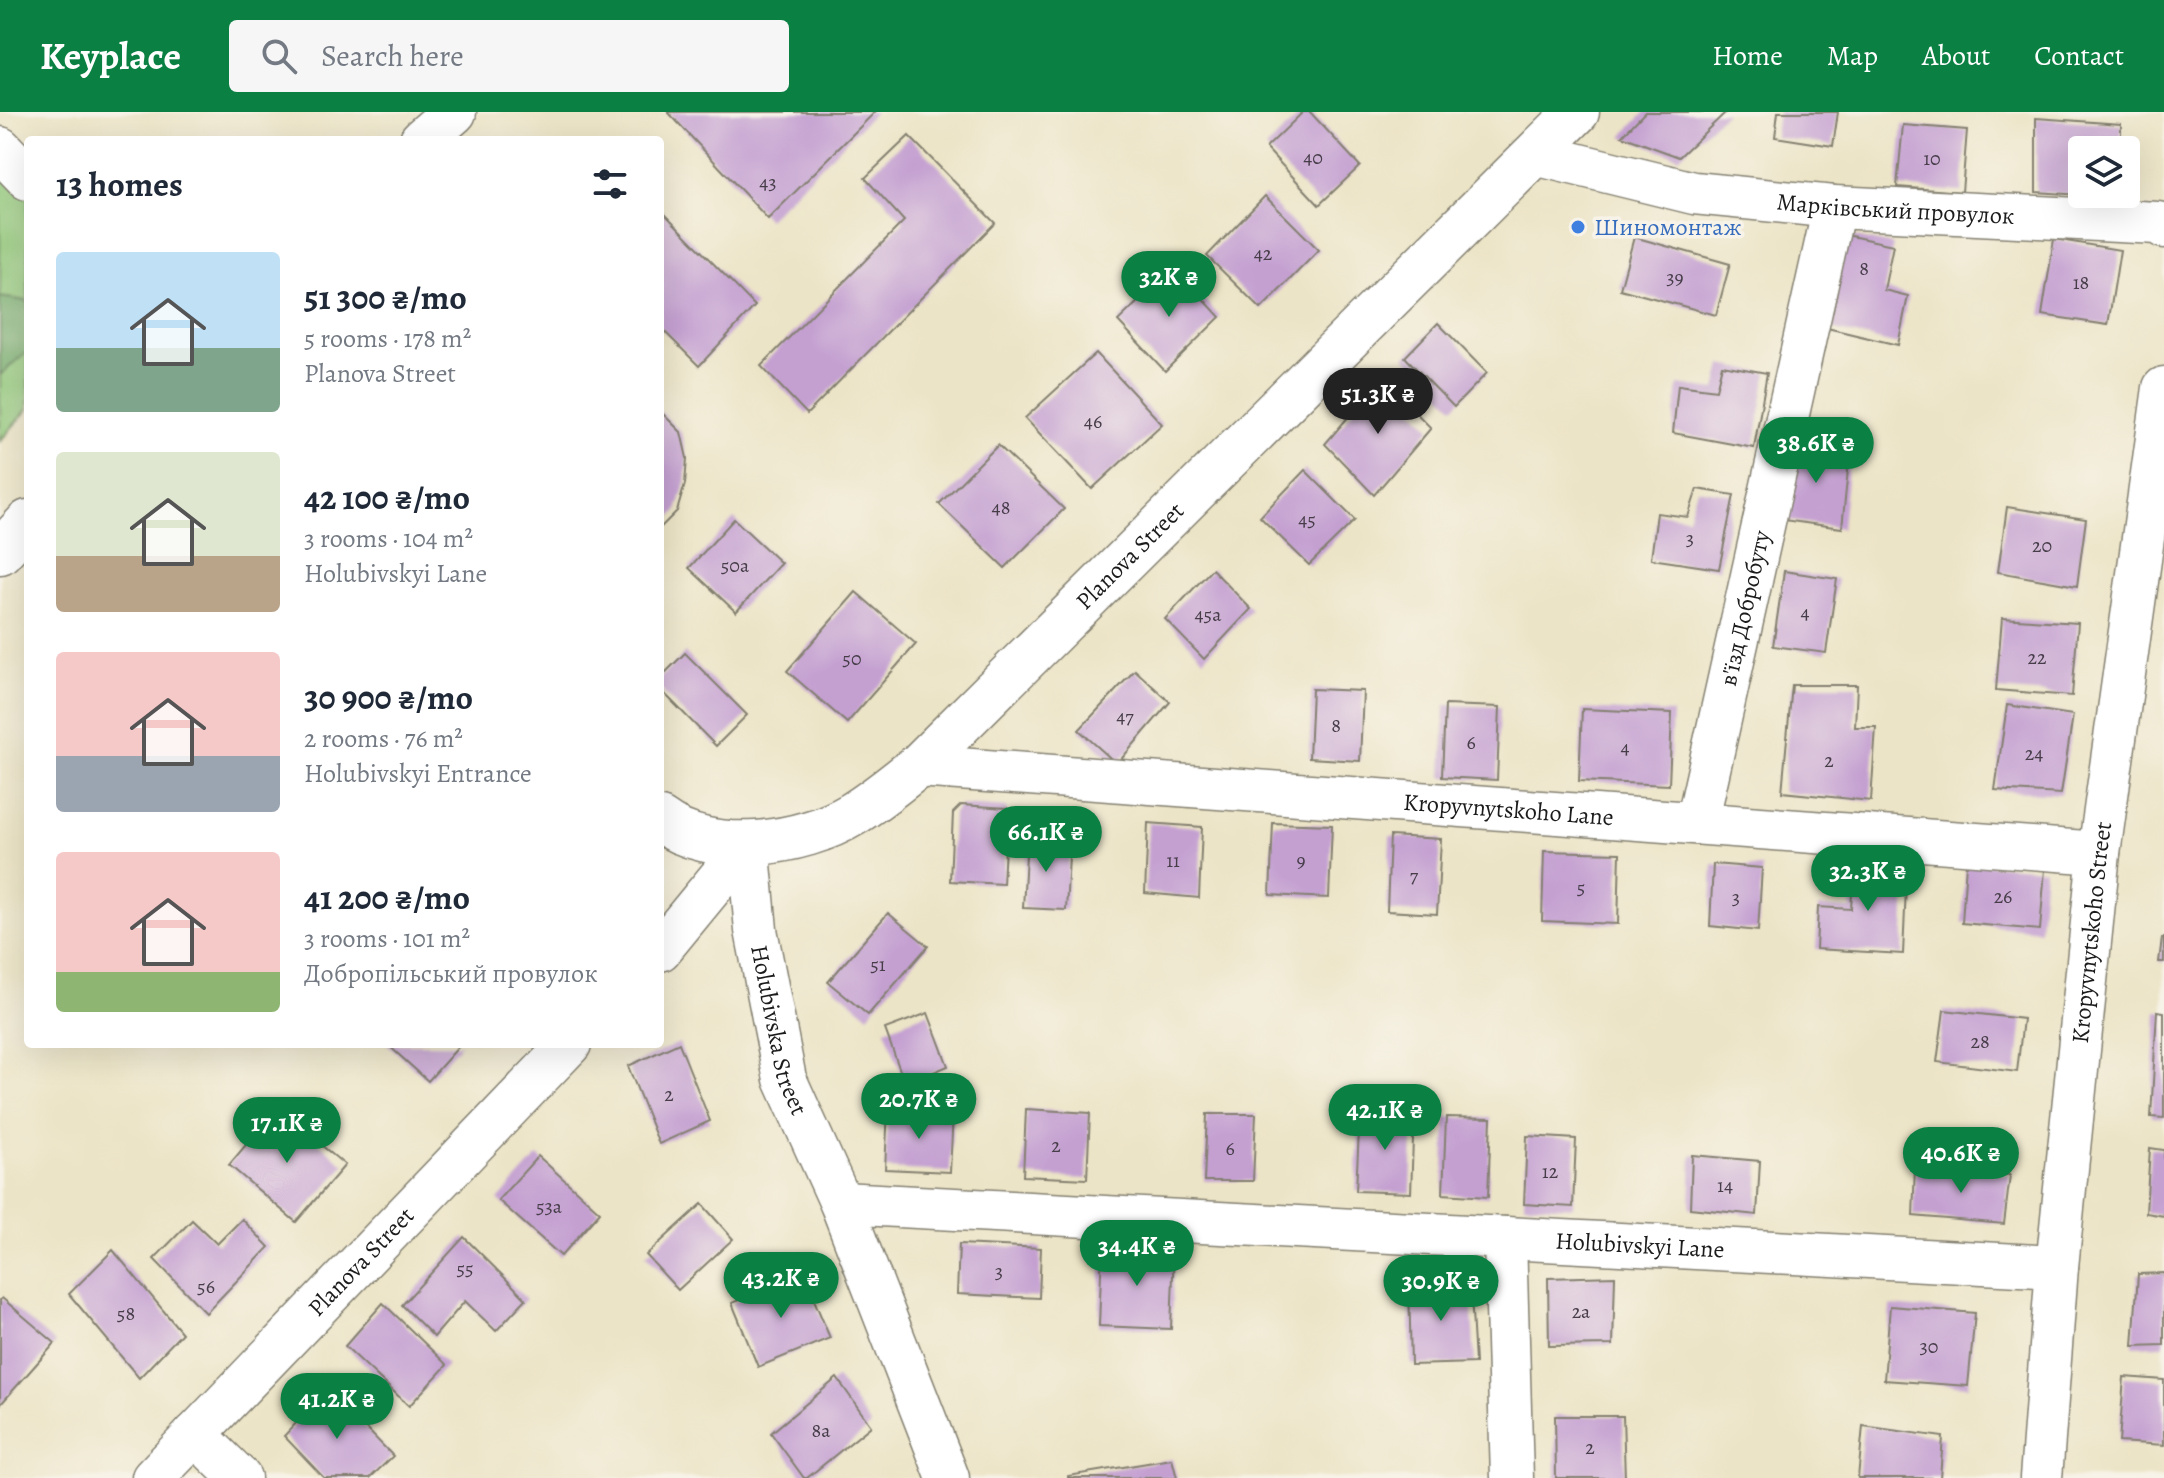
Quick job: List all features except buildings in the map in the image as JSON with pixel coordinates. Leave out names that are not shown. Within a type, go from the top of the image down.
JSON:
[{"type":"main road","points":[[427,136],[454,112]]},
{"type":"main road","name":"Planova Street","points":[[664,823],[677,833],[708,841],[748,843],[788,839],[821,830],[854,814],[918,766],[1577,112]]},
{"type":"main road","points":[[0,149],[24,174]]},
{"type":"main road","points":[[0,552],[24,526]]},
{"type":"street","name":"Марківський провулок","points":[[1535,154],[1694,193],[1834,207],[2158,223],[2164,227]]},
{"type":"street","name":"в'їзд Добробуту","points":[[1697,823],[1834,207]]},
{"type":"street","name":"Kropyvnytskoho Street","points":[[2041,1478],[2057,1267],[2099,853],[2164,388]]},
{"type":"street","name":"Kropyvnytskoho Lane","points":[[918,766],[2099,853]]},
{"type":"street","points":[[664,945],[748,843]]},
{"type":"street","name":"Holubivska Street","points":[[748,843],[756,930],[785,1079],[841,1203],[948,1478]]},
{"type":"street","name":"Planova Street","points":[[153,1478],[566,1048]]},
{"type":"street","name":"Holubivskyi Lane","points":[[841,1203],[2057,1267]]},
{"type":"street","points":[[1505,1238],[1512,1478]]},
{"type":"street","points":[[195,1434],[240,1478]]},
{"type":"green space","points":[[0,150],[24,175],[24,414],[0,441]]},
{"type":"green space","points":[[0,297],[24,300],[24,354],[0,375]]},
{"type":"place","name":"Шиномонтаж","points":[[1578,227]]}]
